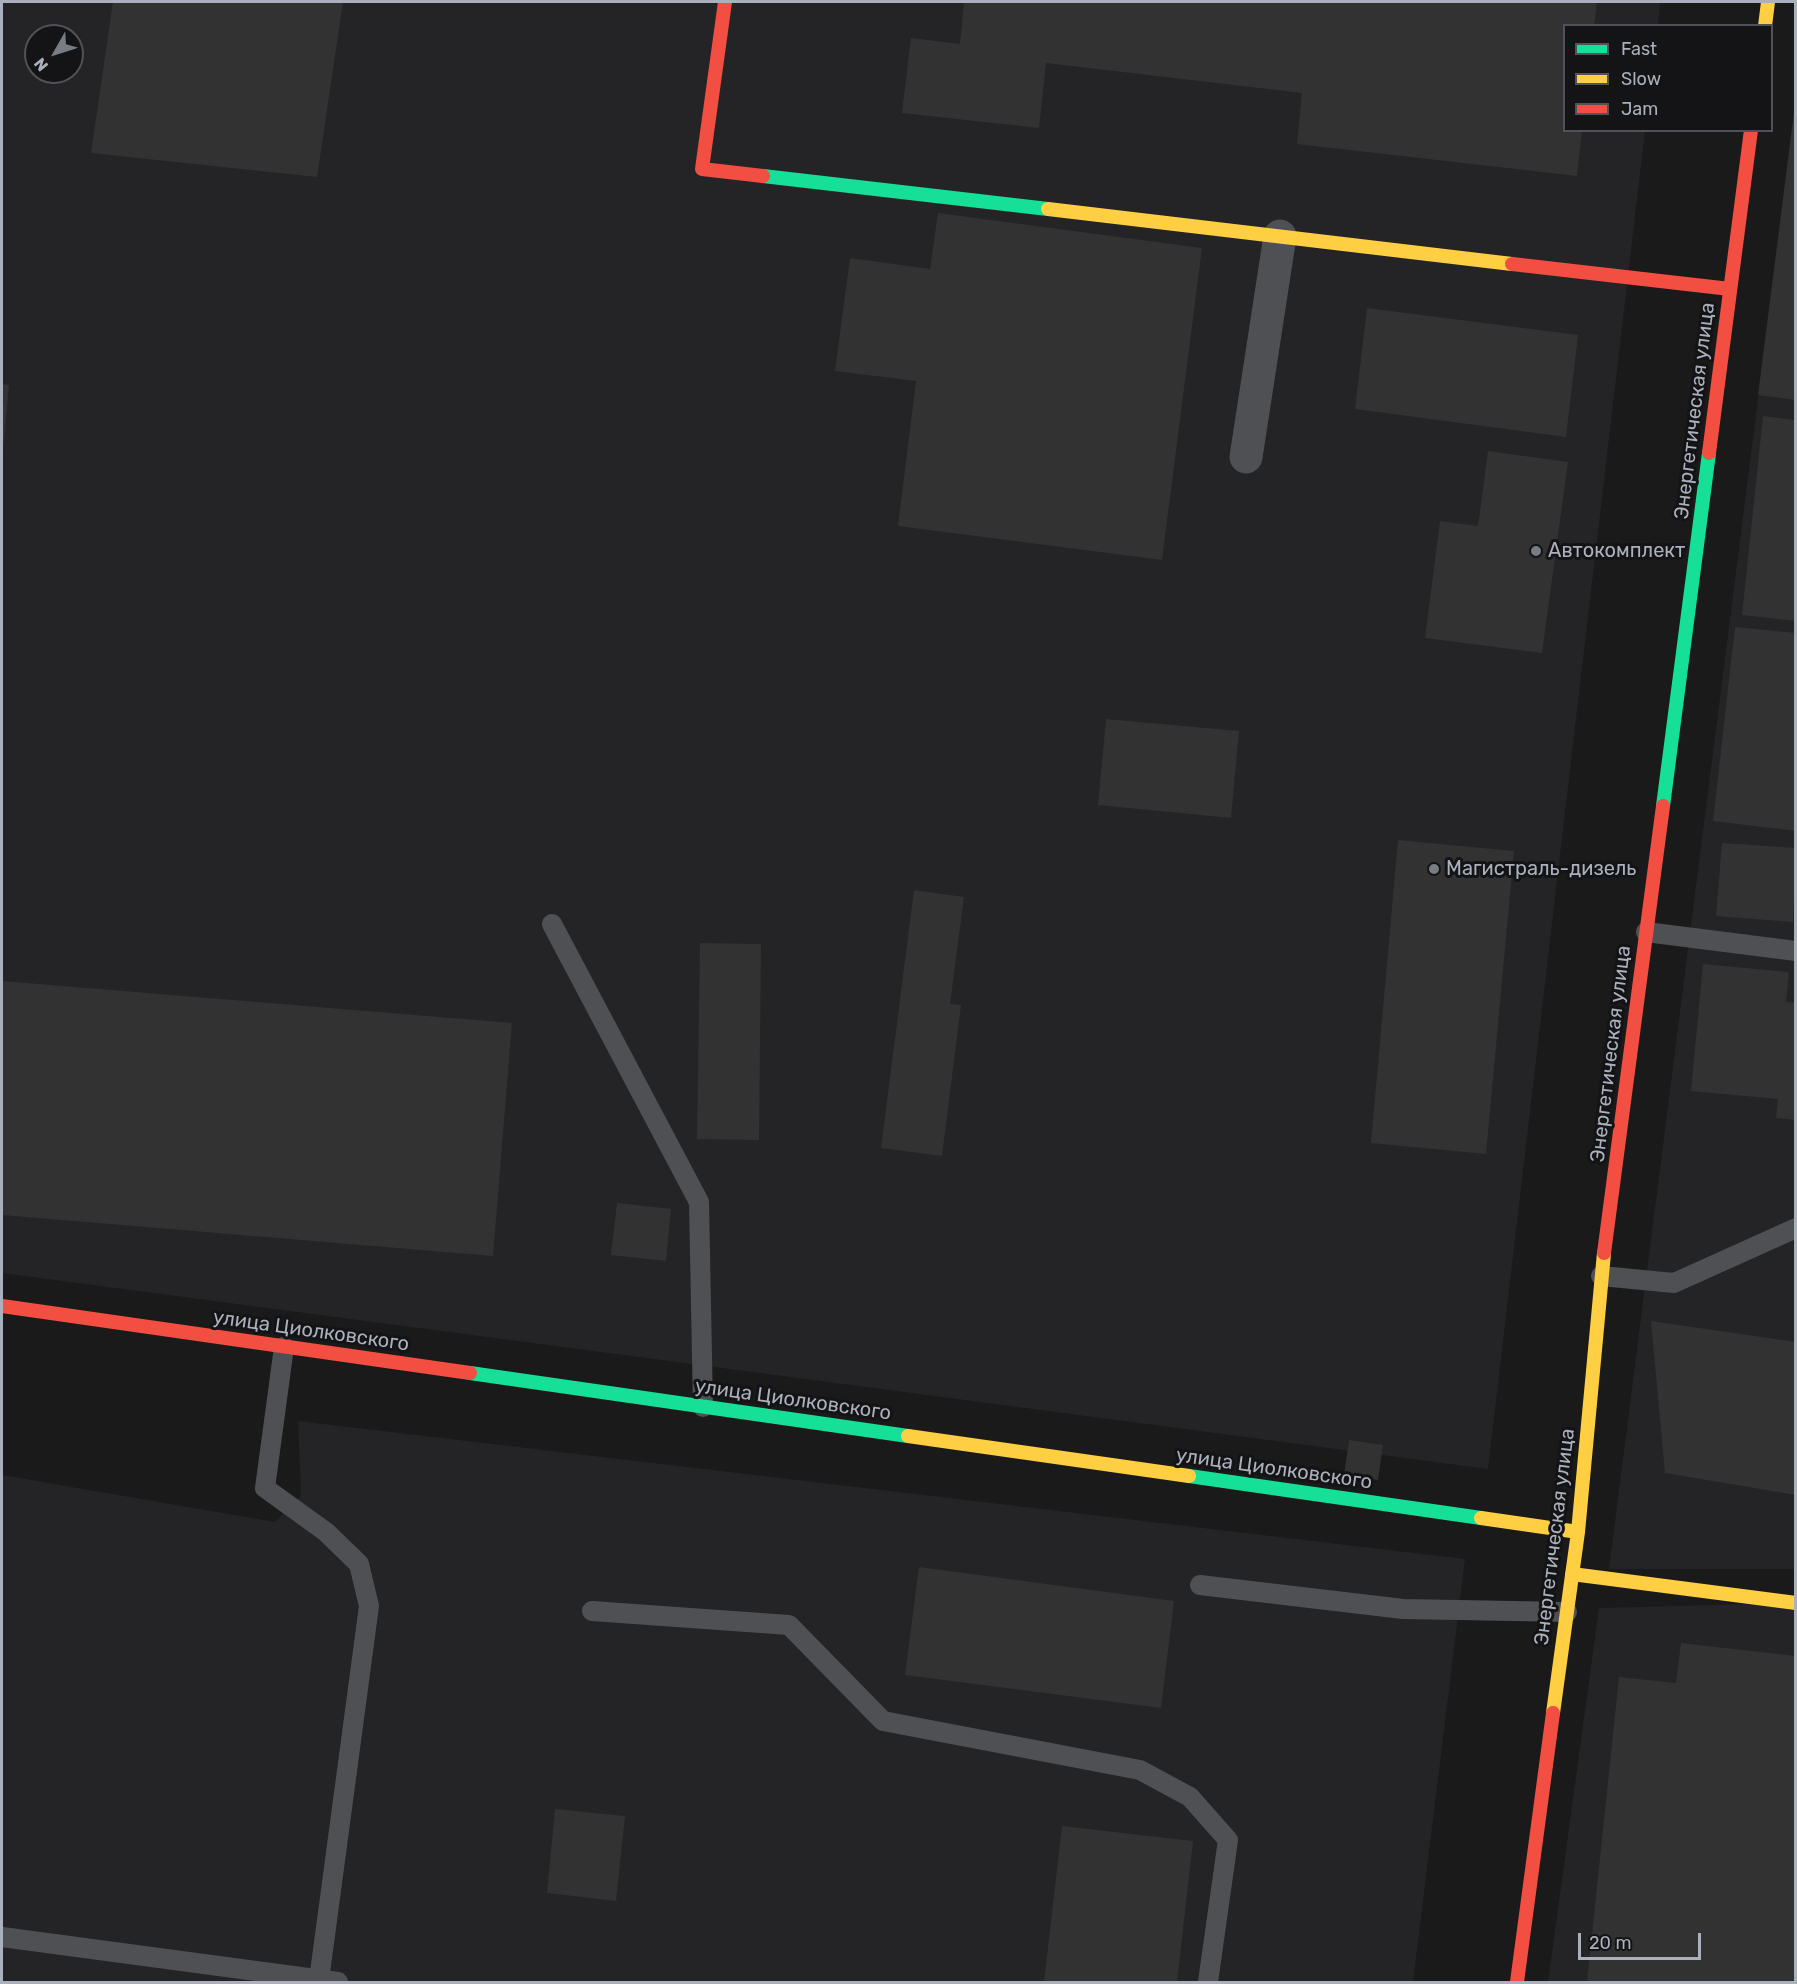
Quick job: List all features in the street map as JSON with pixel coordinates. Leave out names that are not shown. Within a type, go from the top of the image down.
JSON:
[{"type":"street","points":[[725,2],[702,169],[1730,289]]},
{"type":"street","points":[[1765,24],[1768,2]]},
{"type":"street","name":"Энергетическая улица","points":[[1517,1983],[1578,1532],[1601,1276],[1751,132]]},
{"type":"street","points":[[1246,457],[1280,236]]},
{"type":"street","name":"улица Циолковского","points":[[2,1306],[1578,1532]]},
{"type":"street","points":[[1572,1574],[1796,1603]]},
{"type":"lane","points":[[552,924],[699,1202],[704,1407]]},
{"type":"lane","points":[[1646,932],[1796,951]]},
{"type":"lane","points":[[1601,1276],[1674,1283],[1796,1228]]},
{"type":"lane","points":[[2,1937],[328,1981],[369,1606],[359,1564],[326,1532],[265,1488],[284,1347]]},
{"type":"lane","points":[[1200,1586],[1403,1609],[1567,1612]]},
{"type":"lane","points":[[592,1611],[789,1625],[883,1721],[1140,1770],[1190,1797],[1228,1840],[1208,1983]]},
{"type":"shaded area","points":[[2,2],[1660,2],[1658,24],[1563,24],[1563,132],[1645,132],[1488,1469],[2,1273]]},
{"type":"shaded area","points":[[1795,109],[1795,1569],[1609,1569]]},
{"type":"shaded area","points":[[298,1421],[1465,1559],[1413,1982],[2,1982],[2,1475],[275,1522],[301,1496]]},
{"type":"shaded area","points":[[1795,1603],[1795,1982],[1548,1982],[1599,1608]]},
{"type":"building","points":[[113,2],[343,2],[317,177],[91,153]]},
{"type":"building","points":[[964,2],[1597,2],[1594,24],[1563,24],[1563,132],[1582,132],[1577,176],[1297,144],[1302,93],[1046,63],[1039,128],[902,113],[911,38],[960,44]]},
{"type":"building","points":[[1794,112],[1796,113],[1796,400],[1758,395]]},
{"type":"building","points":[[938,213],[1202,248],[1162,560],[898,526],[916,381],[835,371],[850,258],[930,269]]},
{"type":"building","points":[[1367,308],[1578,335],[1566,437],[1355,409]]},
{"type":"building","points":[[2,384],[9,385],[3,450],[2,450]]},
{"type":"building","points":[[1763,416],[1796,420],[1796,621],[1742,615]]},
{"type":"building","points":[[1488,451],[1568,462],[1542,653],[1425,638],[1440,521],[1478,526]]},
{"type":"building","points":[[1735,627],[1796,633],[1796,831],[1713,821]]},
{"type":"building","points":[[1106,719],[1239,731],[1231,818],[1098,805]]},
{"type":"building","points":[[1398,840],[1514,851],[1486,1154],[1371,1143]]},
{"type":"building","points":[[1722,843],[1796,848],[1793,922],[1716,916]]},
{"type":"building","points":[[914,890],[964,897],[950,1004],[961,1005],[942,1156],[881,1148]]},
{"type":"building","points":[[700,943],[761,944],[759,1140],[697,1139]]},
{"type":"building","points":[[1703,964],[1789,972],[1786,1002],[1796,1003],[1796,1120],[1776,1118],[1778,1099],[1691,1091]]},
{"type":"building","points":[[2,981],[512,1023],[493,1256],[2,1215]]},
{"type":"building","points":[[617,1203],[671,1209],[666,1261],[611,1255]]},
{"type":"building","points":[[1651,1321],[1796,1342],[1796,1495],[1665,1473]]},
{"type":"building","points":[[1349,1440],[1383,1445],[1378,1480],[1344,1475]]},
{"type":"building","points":[[919,1567],[1174,1601],[1161,1708],[905,1675]]},
{"type":"building","points":[[1681,1643],[1796,1656],[1796,1982],[1587,1982],[1619,1677],[1676,1683]]},
{"type":"building","points":[[555,1809],[625,1816],[616,1901],[547,1893]]},
{"type":"building","points":[[1062,1826],[1193,1841],[1177,1982],[1044,1982]]},
{"type":"traffic: fast","points":[[763,176],[1048,209]]},
{"type":"traffic: fast","points":[[1663,806],[1709,453]]},
{"type":"traffic: fast","points":[[470,1373],[908,1436]]},
{"type":"traffic: fast","points":[[1189,1476],[1481,1518]]},
{"type":"traffic: slow","points":[[1765,24],[1768,2]]},
{"type":"traffic: slow","points":[[1048,209],[1512,264]]},
{"type":"traffic: slow","points":[[1553,1713],[1578,1532],[1604,1253]]},
{"type":"traffic: slow","points":[[908,1436],[1189,1476]]},
{"type":"traffic: slow","points":[[1481,1518],[1578,1532]]},
{"type":"traffic: slow","points":[[1572,1574],[1796,1603]]},
{"type":"traffic: jam","points":[[725,2],[702,169],[763,176]]},
{"type":"traffic: jam","points":[[1709,453],[1751,132]]},
{"type":"traffic: jam","points":[[1512,264],[1730,289]]},
{"type":"traffic: jam","points":[[1604,1253],[1663,806]]},
{"type":"traffic: jam","points":[[2,1306],[470,1373]]},
{"type":"traffic: jam","points":[[1517,1982],[1553,1713]]},
{"type":"place","name":"Автокомплект","points":[[1536,551]]},
{"type":"place","name":"Магистраль-дизель","points":[[1434,869]]}]
